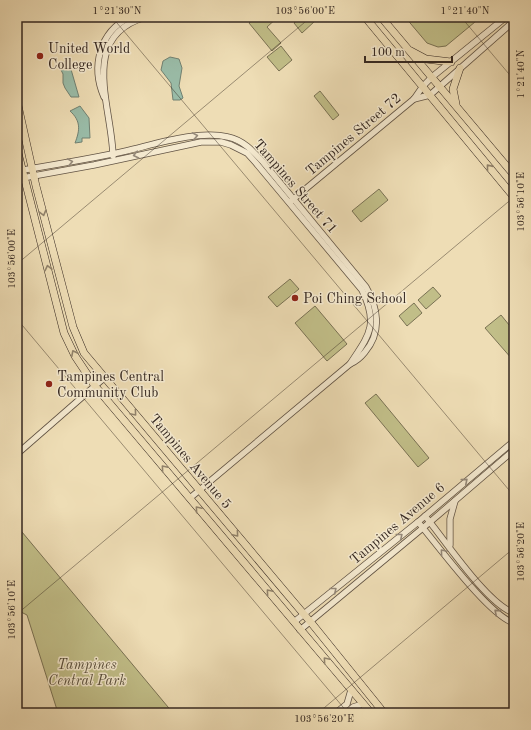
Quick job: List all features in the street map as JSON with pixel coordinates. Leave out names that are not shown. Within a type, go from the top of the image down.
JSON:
[{"type":"main road","points":[[365,17],[514,197]]},
{"type":"main road","points":[[381,17],[514,175]]},
{"type":"main road","points":[[408,49],[426,59],[440,62],[451,62]]},
{"type":"main road","points":[[458,108],[453,89],[460,68]]},
{"type":"main road","name":"Tampines Avenue 5","points":[[17,101],[32,172],[72,327],[84,353],[310,621],[384,713]]},
{"type":"main road","name":"Tampines Avenue 5","points":[[17,149],[20,174],[64,333],[75,356],[95,386],[371,713]]},
{"type":"main road","points":[[363,704],[366,698],[366,691]]},
{"type":"street","points":[[106,100],[102,91],[98,67],[101,49],[108,34],[121,22],[130,17]]},
{"type":"street","points":[[113,157],[103,68],[108,44],[124,26],[146,17]]},
{"type":"street","name":"Tampines Street 72","points":[[292,201],[414,99],[423,86],[432,77],[506,17]]},
{"type":"street","points":[[430,94],[514,21]]},
{"type":"street","name":"Tampines Street 72","points":[[414,99],[430,94]]},
{"type":"street","name":"Tampines Street 71","points":[[20,174],[201,142],[221,142],[246,153],[292,201],[354,279],[367,299],[370,311],[370,333],[350,364],[190,498]]},
{"type":"street","points":[[17,454],[104,378]]},
{"type":"street","name":"Tampines Avenue 6","points":[[294,622],[418,522],[514,441]]},
{"type":"street","name":"Tampines Avenue 6","points":[[300,630],[514,450]]},
{"type":"street","points":[[450,546],[450,519],[455,500]]},
{"type":"street","points":[[425,516],[495,601],[505,610],[514,613]]},
{"type":"street","points":[[418,522],[496,613],[514,623]]},
{"type":"street","points":[[336,713],[347,704],[351,690]]},
{"type":"street","points":[[346,713],[353,707],[363,704]]},
{"type":"green space","points":[[256,17],[278,17],[267,27],[281,43],[272,51],[249,23]]},
{"type":"green space","points":[[301,17],[312,17],[315,21],[302,33],[294,23]]},
{"type":"green space","points":[[405,17],[481,17],[446,46],[438,47],[427,43]]},
{"type":"green space","points":[[281,46],[292,60],[279,71],[267,57]]},
{"type":"green space","points":[[320,91],[339,115],[333,120],[314,96]]},
{"type":"green space","points":[[379,189],[388,200],[361,222],[352,211]]},
{"type":"green space","points":[[290,279],[299,289],[277,307],[268,297]]},
{"type":"green space","points":[[433,287],[441,296],[426,309],[418,300]]},
{"type":"green space","points":[[414,303],[422,313],[407,326],[399,316]]},
{"type":"green space","points":[[315,306],[347,344],[327,361],[295,323]]},
{"type":"green space","points":[[501,315],[514,331],[514,358],[512,359],[485,328]]},
{"type":"green space","points":[[376,394],[429,458],[418,467],[365,403]]},
{"type":"green space","name":"Tampines Central Park","points":[[17,526],[173,713],[58,713],[27,615],[21,612],[17,613]]},
{"type":"shaded area","points":[[170,57],[179,59],[182,68],[179,86],[183,98],[180,100],[173,100],[171,83],[161,70],[163,61]]},
{"type":"shaded area","points":[[68,59],[79,97],[71,97],[63,83],[63,74],[59,66]]},
{"type":"shaded area","points":[[80,106],[89,118],[90,138],[82,138],[82,142],[75,143],[79,130],[78,122],[70,111]]},
{"type":"place","name":"United World College","points":[[40,56]]},
{"type":"place","name":"Poi Ching School","points":[[295,298]]},
{"type":"place","name":"Tampines Central Community Club","points":[[49,384]]}]
